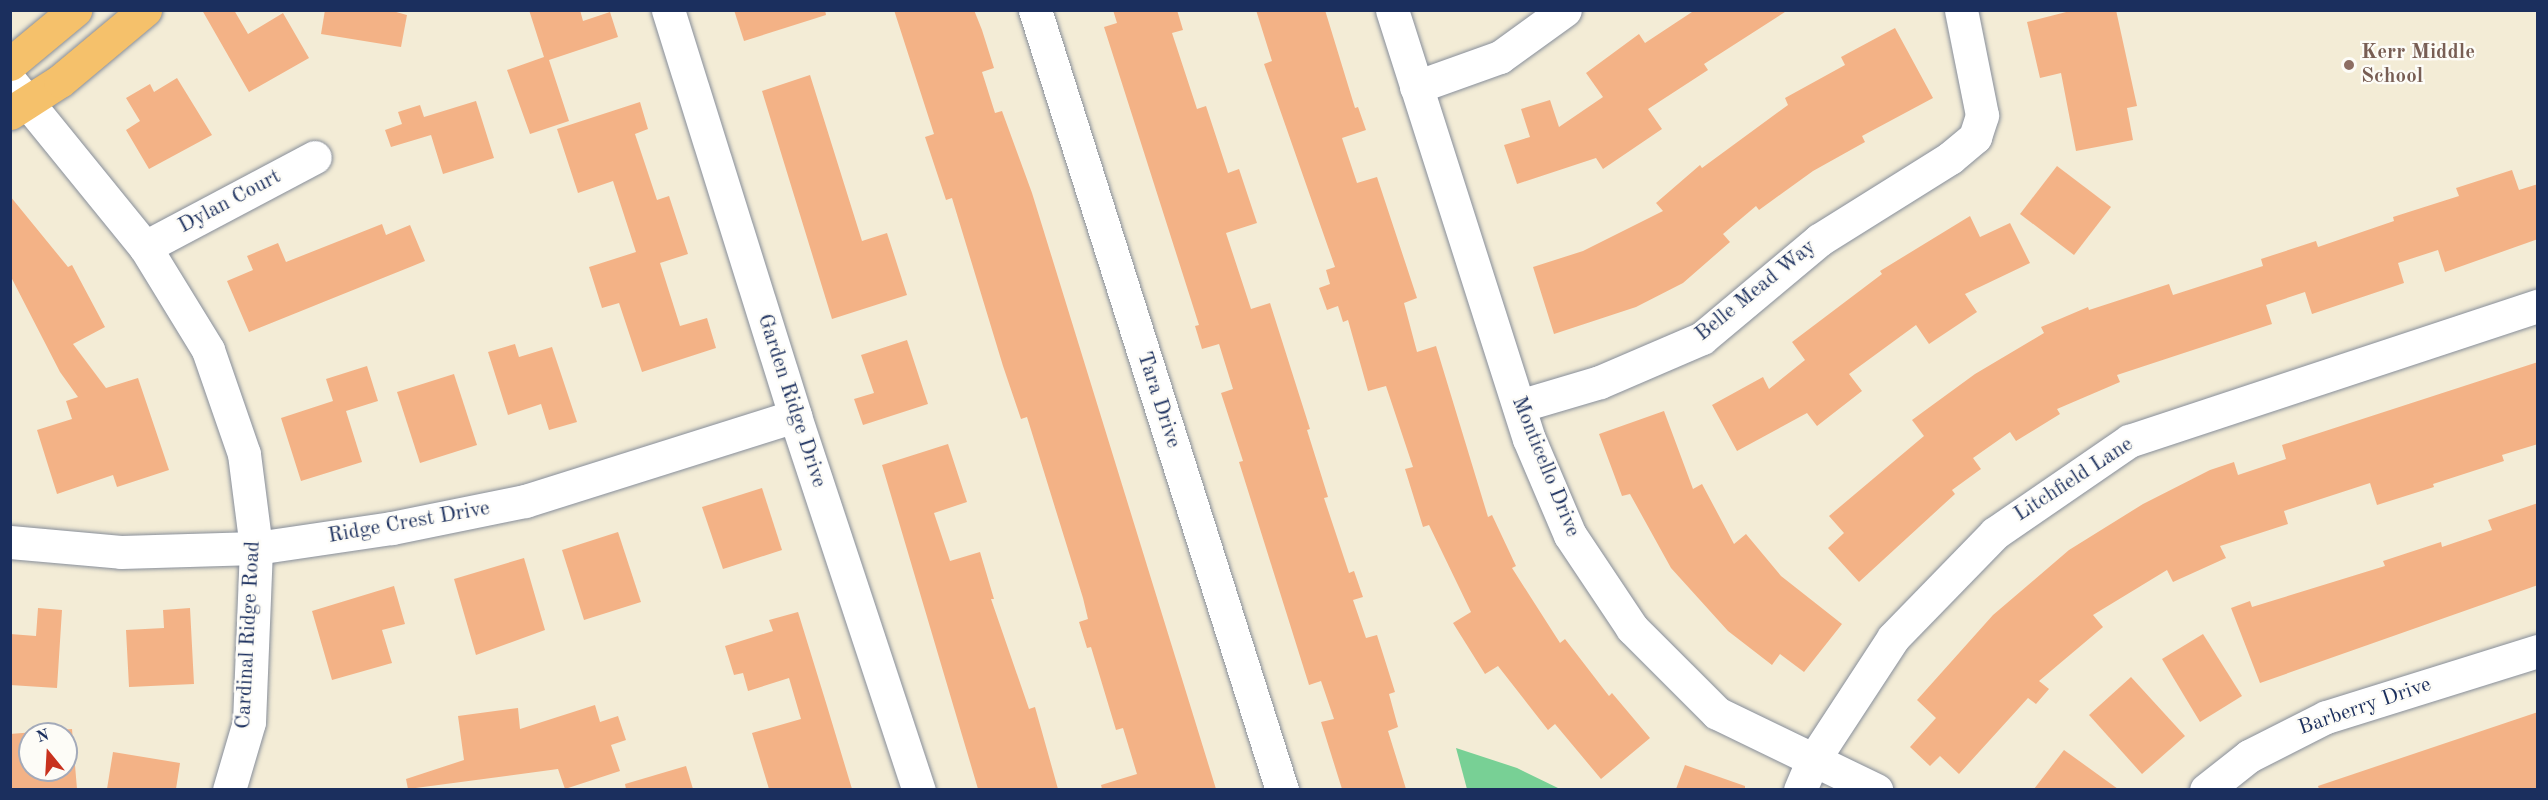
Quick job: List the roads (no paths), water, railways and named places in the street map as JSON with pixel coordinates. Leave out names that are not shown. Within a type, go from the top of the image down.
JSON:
[{"type":"main road","points":[[10,63],[75,10]]},
{"type":"main road","points":[[16,99],[60,81],[145,10]]},
{"type":"street","name":"Garden Ridge Drive","points":[[668,10],[795,416],[919,789]]},
{"type":"street","name":"Tara Drive","points":[[1035,10],[1282,789]]},
{"type":"street","name":"Monticello Drive","points":[[1392,10],[1519,406],[1570,535],[1632,628],[1717,713],[1806,776],[1876,789]]},
{"type":"street","points":[[1416,87],[1500,57],[1565,10]]},
{"type":"street","name":"Belle Mead Way","points":[[1519,406],[1600,382],[1702,338],[1819,240],[1950,158],[1975,137],[1982,116],[1961,10]]},
{"type":"street","name":"Cardinal Ridge Road","points":[[16,99],[145,247],[208,350],[244,454],[256,548],[249,722],[229,789]]},
{"type":"street","name":"Dylan Court","points":[[145,247],[315,157]]},
{"type":"street","name":"Litchfield Lane","points":[[1806,776],[1893,638],[1995,533],[2129,441],[2538,306]]},
{"type":"street","name":"Ridge Crest Drive","points":[[10,542],[121,552],[256,548],[392,528],[525,501],[795,416]]},
{"type":"street","name":"Barberry Drive","points":[[2206,789],[2249,756],[2326,717],[2538,651]]},
{"type":"place","name":"Kerr Middle School","points":[[2349,65]]}]
